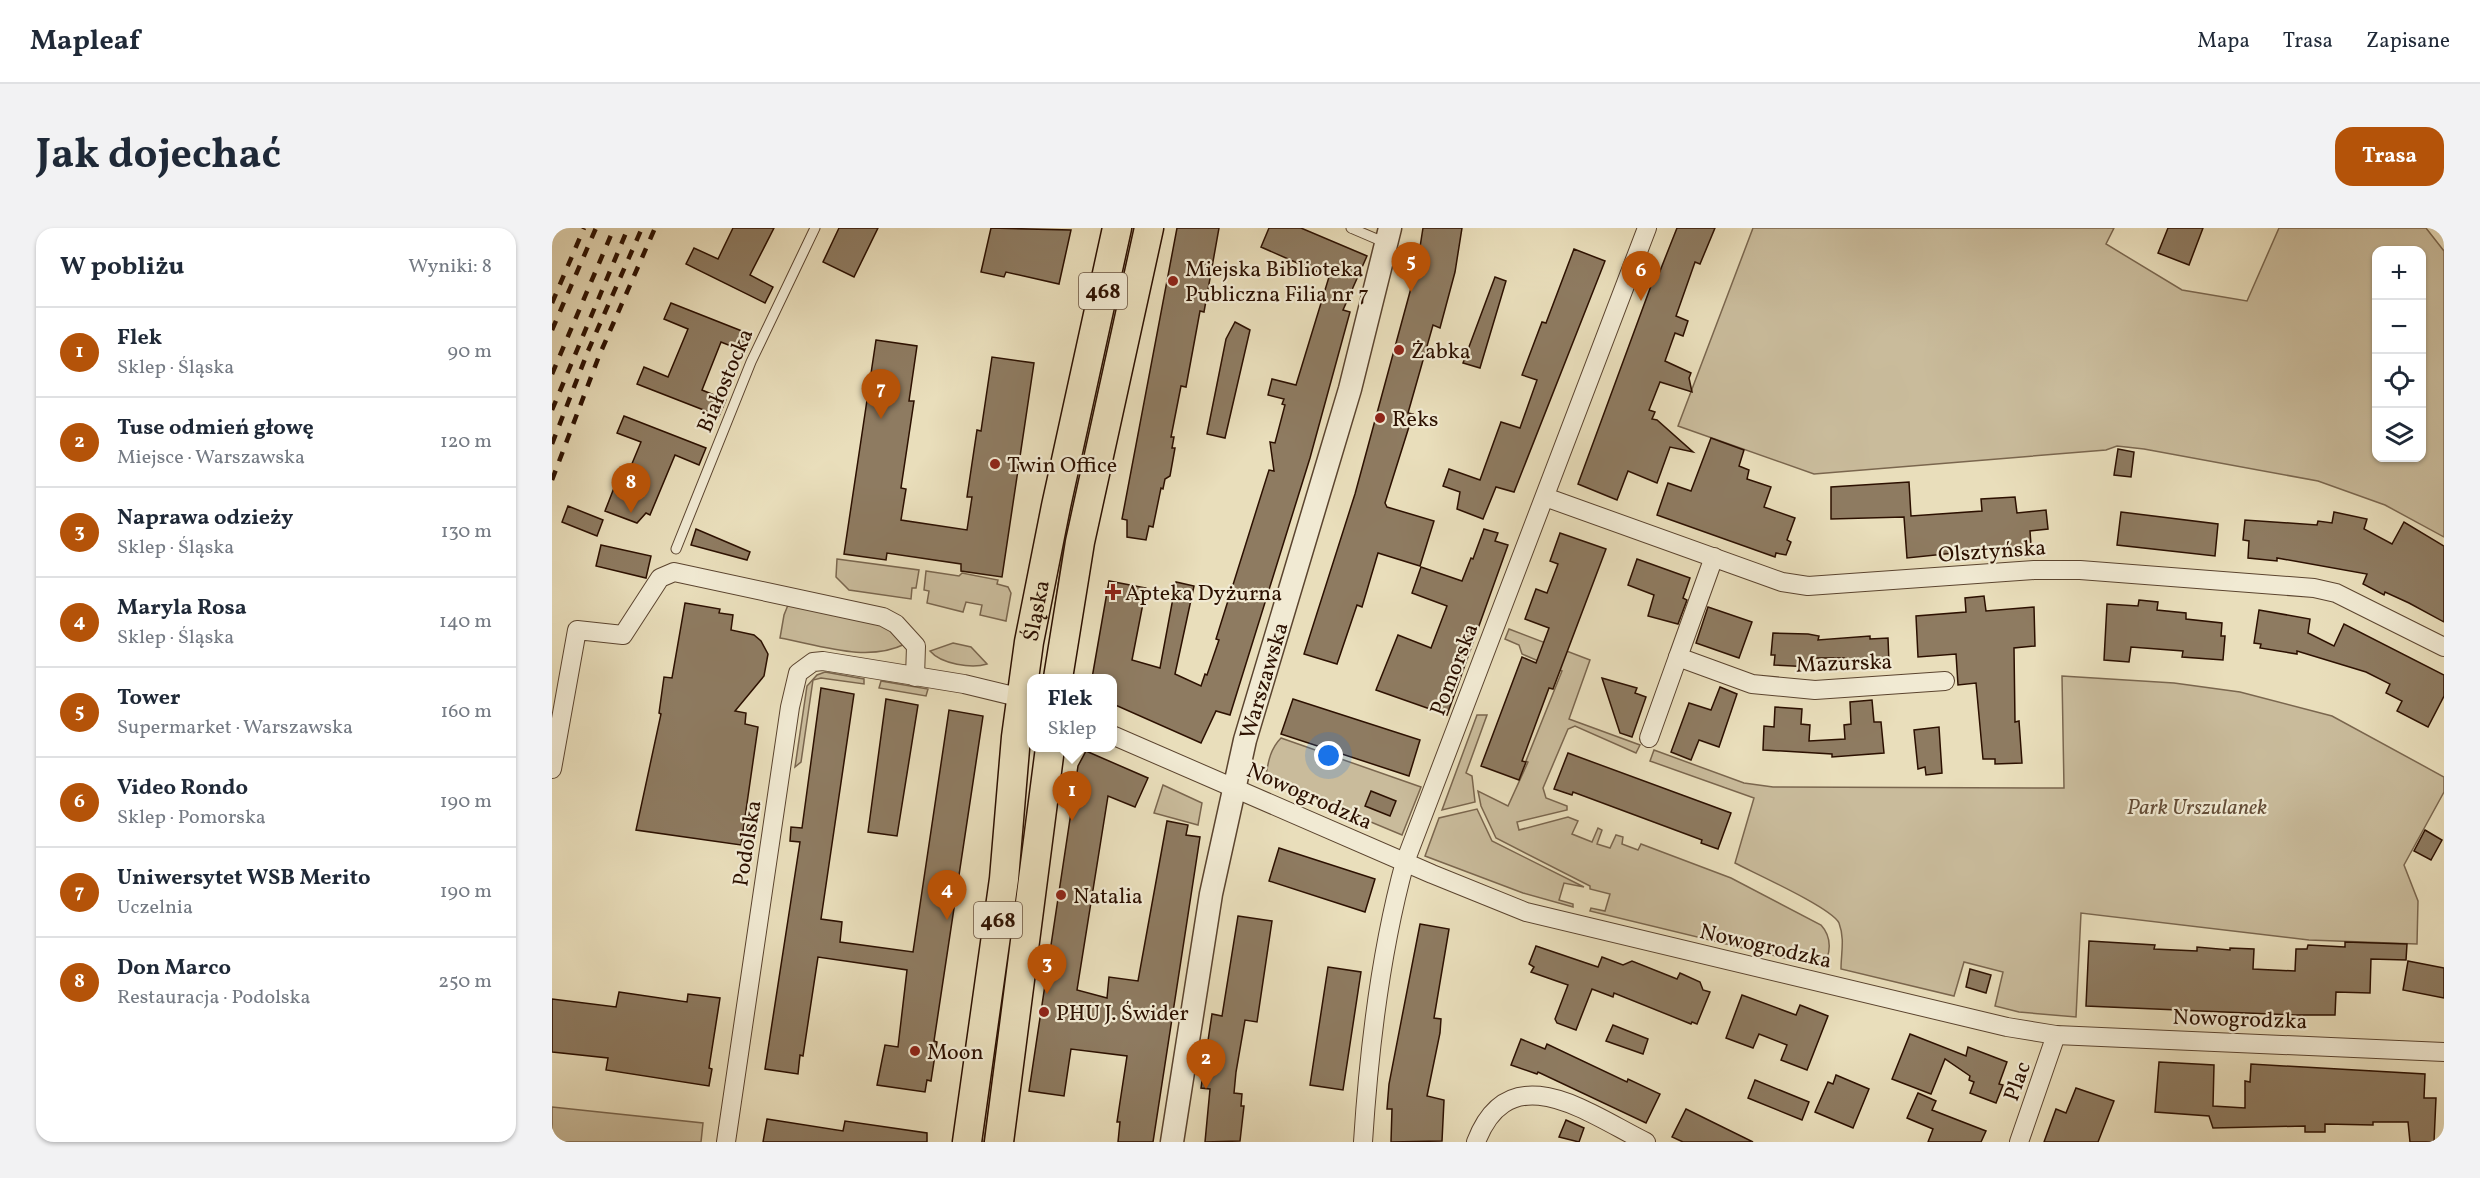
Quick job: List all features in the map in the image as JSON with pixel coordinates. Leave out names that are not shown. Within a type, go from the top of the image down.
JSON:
[{"type":"main road","name":"Śląska","points":[[1027,674],[1029,642],[1056,506],[1117,228]]},
{"type":"main road","name":"Śląska","points":[[1059,674],[1080,542],[1149,228]]},
{"type":"main road","name":"Śląska","points":[[968,1142],[1004,879],[1027,680]]},
{"type":"main road","name":"468","points":[[999,1142],[1049,752]]},
{"type":"street","name":"Pomorska","points":[[1363,1142],[1372,1035],[1396,895],[1405,862],[1647,228]]},
{"type":"street","name":"Warszawska","points":[[1172,1142],[1209,906],[1245,740],[1350,389],[1389,236]]},
{"type":"street","name":"Olsztyńska","points":[[1545,497],[1782,582],[1808,586],[2034,570],[2080,570],[2314,588],[2337,593],[2444,647]]},
{"type":"street","points":[[1649,738],[1714,557]]},
{"type":"street","points":[[552,769],[577,630],[623,635],[660,578],[674,572],[883,617],[896,624],[916,646],[915,677]]},
{"type":"street","name":"Mazurska","points":[[1678,657],[1752,684],[1815,690],[1945,681]]},
{"type":"street","name":"Podolska","points":[[726,1142],[790,707],[798,673],[813,662],[823,661],[1026,699]]},
{"type":"street","name":"Nowogrodzka","points":[[1117,737],[1526,912],[1985,1021],[2056,1035],[2444,1052]]},
{"type":"street","name":"Plac","points":[[2019,1142],[2054,1048],[2056,1035]]},
{"type":"street","points":[[1476,1142],[1491,1114],[1501,1103],[1516,1095],[1530,1094],[1547,1096],[1567,1103],[1646,1142]]},
{"type":"lane","name":"Białostocka","points":[[676,549],[750,362],[815,228]]},
{"type":"lane","points":[[1351,228],[1389,236]]},
{"type":"green space","points":[[1130,228],[1137,228],[1055,606],[1072,488]]},
{"type":"green space","points":[[1753,228],[2114,228],[2106,244],[2182,290],[2247,301],[2279,228],[2426,228],[2444,251],[2444,537],[2385,505],[2318,481],[2117,446],[2106,450],[1814,474],[1678,426]]},
{"type":"green space","points":[[837,559],[919,570],[916,588],[912,588],[911,599],[849,590],[836,577]]},
{"type":"green space","points":[[926,571],[959,576],[962,573],[998,580],[997,584],[1008,587],[1011,593],[1006,621],[980,615],[982,605],[966,602],[963,612],[927,603],[929,591],[924,590]]},
{"type":"green space","points":[[788,605],[889,627],[905,644],[875,652],[859,652],[843,651],[780,638]]},
{"type":"green space","points":[[1509,629],[1590,660],[1569,719],[1640,745],[1636,753],[1575,726],[1568,729],[1543,788],[1546,798],[1567,806],[1567,810],[1517,822],[1519,830],[1568,817],[1578,821],[1572,834],[1592,842],[1598,828],[1602,830],[1597,844],[1610,848],[1616,835],[1623,837],[1622,844],[1638,850],[1641,844],[1731,878],[1821,925],[1829,940],[1829,952],[1821,967],[1590,911],[1591,908],[1605,911],[1610,894],[1590,889],[1590,886],[1496,838],[1481,806],[1478,791],[1508,806],[1528,762],[1526,761],[1562,671],[1522,654],[1519,645],[1505,639]]},
{"type":"green space","points":[[953,643],[971,647],[987,664],[973,666],[957,664],[941,659],[930,651]]},
{"type":"green space","points":[[825,672],[864,679],[864,684],[821,678],[813,680],[801,762],[795,767],[807,686],[817,675]]},
{"type":"green space","name":"Park Urszulanek","points":[[2062,676],[2174,683],[2240,692],[2332,716],[2444,777],[2444,792],[2404,865],[2418,901],[2417,944],[2309,940],[2081,913],[2076,1017],[2019,1012],[1995,1006],[2003,972],[1964,962],[1954,996],[1841,969],[1842,935],[1839,923],[1833,917],[1808,900],[1735,863],[1754,798],[1650,761],[1654,750],[1744,783],[1773,787],[2064,788]]},
{"type":"green space","points":[[881,681],[928,689],[926,696],[879,688]]},
{"type":"green space","points":[[1477,715],[1487,715],[1466,773],[1472,776],[1475,802],[1442,810]]},
{"type":"green space","points":[[1281,738],[1421,787],[1402,835],[1270,780],[1266,776],[1269,760],[1272,750]]},
{"type":"green space","points":[[1028,752],[1001,1028],[984,1142],[980,1142]]},
{"type":"green space","points":[[1163,785],[1202,803],[1198,825],[1154,813]]},
{"type":"green space","points":[[1477,809],[1492,841],[1584,887],[1564,883],[1559,900],[1573,904],[1573,907],[1523,893],[1425,856],[1439,818]]},
{"type":"green space","points":[[552,1107],[703,1123],[701,1142],[552,1142]]},
{"type":"building","points":[[733,228],[774,228],[750,275],[773,287],[765,303],[686,264],[694,248],[718,259]]},
{"type":"building","points":[[839,228],[878,228],[854,277],[823,262]]},
{"type":"building","points":[[991,228],[1071,230],[1059,284],[1006,272],[1004,277],[981,272]]},
{"type":"building","points":[[1177,228],[1219,228],[1204,312],[1200,311],[1186,387],[1181,386],[1171,437],[1174,437],[1172,448],[1175,448],[1170,476],[1165,479],[1163,489],[1161,488],[1153,527],[1149,526],[1146,540],[1127,537],[1127,520],[1122,519]]},
{"type":"building","points":[[1269,228],[1301,228],[1367,256],[1343,310],[1350,312],[1310,458],[1230,715],[1216,711],[1201,743],[1117,706],[1117,674],[1093,674],[1109,581],[1146,588],[1132,660],[1160,668],[1176,582],[1194,586],[1175,674],[1201,686],[1205,674],[1207,675],[1219,640],[1216,639],[1269,470],[1274,471],[1270,442],[1275,443],[1285,405],[1282,404],[1284,399],[1268,395],[1272,379],[1296,385],[1329,277],[1261,247]]},
{"type":"building","points":[[1423,228],[1462,228],[1455,272],[1440,328],[1433,325],[1408,413],[1413,414],[1385,503],[1387,507],[1434,521],[1420,566],[1378,553],[1362,607],[1357,605],[1337,664],[1304,654],[1355,494],[1417,266]]},
{"type":"building","points":[[1677,228],[1715,228],[1700,264],[1695,262],[1676,316],[1688,321],[1683,336],[1675,333],[1665,361],[1691,373],[1689,378],[1692,392],[1660,382],[1649,410],[1655,412],[1652,419],[1657,420],[1693,452],[1670,447],[1657,483],[1628,471],[1617,500],[1578,484],[1655,275],[1658,276]]},
{"type":"building","points":[[2168,228],[2203,228],[2189,265],[2158,253]]},
{"type":"building","points":[[1574,249],[1605,261],[1514,492],[1496,487],[1483,519],[1457,509],[1460,492],[1443,486],[1449,469],[1480,480],[1501,422],[1520,428],[1537,380],[1522,375],[1542,322],[1546,323]]},
{"type":"building","points":[[1495,277],[1506,281],[1480,368],[1463,363]]},
{"type":"building","points":[[671,303],[752,335],[746,352],[721,342],[702,390],[726,400],[719,416],[637,384],[644,367],[668,377],[688,329],[664,319]]},
{"type":"building","points":[[1235,322],[1250,330],[1225,438],[1207,434],[1226,339]]},
{"type":"building","points":[[876,340],[917,346],[909,401],[914,401],[901,488],[906,489],[901,520],[967,530],[972,497],[967,497],[977,430],[981,431],[992,357],[1034,363],[1002,577],[961,571],[961,564],[887,553],[886,560],[844,554]]},
{"type":"building","points":[[624,416],[706,448],[699,465],[675,455],[650,515],[646,513],[637,523],[605,511],[614,488],[621,490],[641,442],[617,433]]},
{"type":"building","points":[[1711,438],[1744,450],[1739,466],[1749,470],[1747,479],[1771,487],[1764,507],[1795,518],[1787,540],[1791,542],[1786,555],[1776,553],[1775,557],[1657,515],[1668,483],[1691,491]]},
{"type":"building","points":[[2118,449],[2134,452],[2131,477],[2114,475]]},
{"type":"building","points":[[1909,482],[1911,516],[1982,511],[1981,499],[2015,497],[2017,513],[2046,510],[2048,529],[2030,531],[2031,545],[1907,558],[1904,517],[1831,519],[1831,487]]},
{"type":"building","points":[[568,506],[603,520],[597,536],[562,522]]},
{"type":"building","points":[[2121,512],[2218,524],[2215,556],[2117,545]]},
{"type":"building","points":[[2334,512],[2367,519],[2364,529],[2392,544],[2404,522],[2444,546],[2444,622],[2409,603],[2385,592],[2384,595],[2363,584],[2367,574],[2277,558],[2277,561],[2248,558],[2249,541],[2243,540],[2245,520],[2317,525],[2318,521],[2332,523]]},
{"type":"building","points":[[696,529],[750,552],[747,560],[691,545]]},
{"type":"building","points":[[1484,529],[1498,533],[1495,541],[1508,545],[1447,715],[1376,690],[1398,635],[1431,648],[1447,606],[1412,593],[1421,567],[1462,581]]},
{"type":"building","points":[[1560,533],[1606,549],[1553,689],[1549,688],[1522,761],[1526,762],[1519,780],[1481,766],[1522,657],[1536,663],[1549,628],[1525,619],[1536,589],[1547,593],[1558,564],[1550,561]]},
{"type":"building","points":[[601,545],[651,556],[646,578],[596,566]]},
{"type":"building","points":[[1637,559],[1690,578],[1683,598],[1687,600],[1678,624],[1648,616],[1654,595],[1628,585]]},
{"type":"building","points":[[1984,596],[1986,611],[2034,607],[2035,646],[2014,648],[2015,722],[2019,721],[2022,763],[1995,764],[1995,759],[1983,759],[1976,683],[1958,685],[1956,654],[1918,657],[1916,616],[1966,612],[1965,598]]},
{"type":"building","points":[[2139,600],[2158,602],[2157,610],[2186,613],[2186,619],[2222,623],[2221,636],[2225,636],[2223,660],[2182,657],[2183,651],[2131,647],[2129,662],[2104,660],[2107,604],[2138,606]]},
{"type":"building","points":[[685,603],[720,609],[719,613],[733,615],[731,630],[754,635],[761,641],[768,654],[764,676],[735,711],[746,713],[745,724],[758,727],[741,845],[636,830],[661,714],[659,713],[664,677],[672,678]]},
{"type":"building","points":[[1708,607],[1752,622],[1739,658],[1696,643]]},
{"type":"building","points":[[2259,610],[2310,619],[2308,633],[2334,646],[2344,624],[2444,675],[2444,696],[2428,727],[2397,711],[2402,701],[2386,693],[2390,684],[2366,672],[2297,651],[2297,654],[2260,648],[2261,644],[2254,643]]},
{"type":"building","points":[[1773,633],[1808,634],[1819,636],[1818,640],[1870,636],[1870,639],[1888,638],[1889,663],[1844,663],[1844,658],[1813,658],[1812,667],[1774,665],[1775,655],[1771,655]]},
{"type":"building","points":[[1602,678],[1637,688],[1635,693],[1646,697],[1632,737],[1620,733]]},
{"type":"building","points":[[1720,687],[1737,694],[1719,747],[1699,740],[1691,760],[1671,752],[1689,703],[1711,710]]},
{"type":"building","points":[[821,688],[854,694],[821,919],[842,922],[840,942],[913,952],[949,710],[983,716],[934,1041],[937,1042],[931,1081],[927,1080],[925,1092],[877,1085],[885,1045],[898,1047],[907,970],[818,957],[803,1056],[800,1055],[798,1074],[765,1069],[800,842],[790,841],[791,827],[802,828]]},
{"type":"building","points":[[886,699],[918,705],[897,836],[868,832]]},
{"type":"building","points":[[1293,699],[1420,740],[1409,776],[1281,734]]},
{"type":"building","points":[[1872,700],[1874,722],[1881,722],[1884,753],[1832,757],[1832,754],[1763,750],[1764,726],[1774,727],[1775,707],[1802,709],[1801,724],[1810,725],[1809,741],[1845,739],[1844,725],[1851,724],[1850,702]]},
{"type":"building","points":[[1939,727],[1942,773],[1926,775],[1925,767],[1918,769],[1914,730]]},
{"type":"building","points":[[1085,752],[1088,752],[1148,778],[1135,807],[1108,796],[1077,990],[1107,998],[1109,977],[1138,981],[1167,821],[1188,825],[1186,835],[1200,837],[1153,1142],[1118,1142],[1120,1122],[1117,1122],[1127,1056],[1071,1049],[1064,1096],[1029,1091],[1078,766]]},
{"type":"building","points":[[1568,753],[1731,813],[1718,849],[1701,843],[1702,840],[1573,792],[1572,795],[1554,789]]},
{"type":"building","points":[[1371,791],[1396,801],[1390,816],[1365,806]]},
{"type":"building","points":[[2425,830],[2442,840],[2431,860],[2414,851]]},
{"type":"building","points":[[1279,848],[1375,879],[1365,912],[1269,881]]},
{"type":"building","points":[[1238,916],[1272,921],[1257,1022],[1245,1020],[1236,1072],[1234,1093],[1242,1094],[1241,1106],[1244,1106],[1240,1141],[1205,1142],[1210,1089],[1201,1088],[1203,1074],[1212,1014],[1222,1016]]},
{"type":"building","points":[[1420,924],[1449,929],[1434,1018],[1441,1019],[1440,1033],[1427,1096],[1444,1100],[1442,1141],[1391,1142],[1392,1109],[1387,1109],[1389,1084]]},
{"type":"building","points":[[2089,941],[2155,945],[2154,949],[2197,951],[2197,947],[2230,950],[2230,948],[2254,949],[2253,969],[2295,971],[2296,949],[2307,949],[2308,945],[2345,947],[2345,942],[2407,944],[2406,960],[2371,959],[2370,993],[2336,992],[2335,1015],[2295,1015],[2086,1006]]},
{"type":"building","points":[[1536,946],[1598,967],[1602,957],[1623,965],[1632,961],[1677,979],[1680,973],[1700,982],[1703,990],[1710,992],[1697,1024],[1692,1022],[1691,1024],[1614,993],[1613,997],[1592,989],[1576,1030],[1557,1023],[1555,1019],[1568,985],[1531,972],[1534,967],[1529,964]]},
{"type":"building","points":[[2408,961],[2444,968],[2444,998],[2403,990]]},
{"type":"building","points":[[1328,967],[1361,972],[1343,1090],[1310,1085]]},
{"type":"building","points":[[1970,969],[1991,975],[1986,993],[1966,987]]},
{"type":"building","points":[[619,992],[687,1002],[688,994],[720,998],[709,1068],[712,1069],[709,1086],[606,1070],[608,1058],[552,1052],[552,999],[616,1007]]},
{"type":"building","points":[[1742,995],[1796,1015],[1800,1005],[1828,1016],[1807,1070],[1781,1060],[1787,1045],[1759,1034],[1753,1048],[1726,1038]]},
{"type":"building","points":[[1613,1025],[1648,1039],[1643,1054],[1606,1041]]},
{"type":"building","points":[[1910,1034],[1966,1056],[1968,1047],[2007,1062],[1999,1084],[2003,1085],[1996,1103],[1970,1093],[1974,1082],[1969,1080],[1970,1076],[1945,1059],[1931,1094],[1892,1079]]},
{"type":"building","points":[[1521,1039],[1545,1049],[1547,1044],[1627,1082],[1628,1079],[1660,1094],[1646,1123],[1538,1072],[1537,1074],[1511,1065]]},
{"type":"building","points":[[2159,1062],[2214,1065],[2213,1106],[2245,1108],[2245,1081],[2250,1082],[2251,1064],[2425,1074],[2424,1098],[2436,1098],[2434,1142],[2410,1142],[2408,1122],[2373,1122],[2373,1125],[2325,1124],[2325,1132],[2305,1132],[2305,1126],[2213,1128],[2209,1116],[2155,1112]]},
{"type":"building","points":[[1836,1075],[1869,1089],[1853,1128],[1815,1112],[1828,1082],[1833,1084]]},
{"type":"building","points":[[1755,1080],[1809,1102],[1802,1120],[1748,1098]]},
{"type":"building","points":[[2076,1088],[2114,1101],[2098,1142],[2044,1142],[2056,1109],[2066,1113]]},
{"type":"building","points":[[1918,1093],[1936,1101],[1932,1110],[1986,1131],[1981,1142],[1928,1142],[1933,1129],[1907,1118]]},
{"type":"building","points":[[1686,1109],[1753,1142],[1683,1142],[1672,1137]]},
{"type":"building","points":[[767,1119],[843,1131],[845,1121],[927,1133],[927,1142],[763,1142]]},
{"type":"building","points":[[1566,1120],[1584,1128],[1579,1142],[1559,1137]]},
{"type":"railway","points":[[552,303],[584,228]]},
{"type":"railway","points":[[552,330],[596,228]]},
{"type":"railway","points":[[552,374],[614,228]]},
{"type":"railway","points":[[552,410],[628,228]]},
{"type":"railway","points":[[552,444],[588,351],[642,228]]},
{"type":"railway","points":[[552,480],[599,356],[655,228]]},
{"type":"place","name":"Miejska Biblioteka Publiczna Filia nr 7","points":[[1173,281]]},
{"type":"place","name":"Tower","points":[[1411,292]]},
{"type":"place","name":"Video Rondo","points":[[1641,301]]},
{"type":"place","name":"Żabka","points":[[1399,350]]},
{"type":"place","name":"Reks","points":[[1380,418]]},
{"type":"place","name":"Uniwersytet WSB Merito","points":[[881,419]]},
{"type":"place","name":"Twin Office","points":[[995,464]]},
{"type":"place","name":"Don Marco","points":[[631,513]]},
{"type":"place","name":"Apteka Dyżurna","points":[[1113,592]]},
{"type":"place","name":"Flek","points":[[1072,821]]},
{"type":"place","name":"Natalia","points":[[1061,895]]},
{"type":"place","name":"Maryla Rosa","points":[[947,920]]},
{"type":"place","name":"Naprawa odzieży","points":[[1047,994]]},
{"type":"place","name":"PHU J. Świder","points":[[1044,1012]]},
{"type":"place","name":"Moon","points":[[915,1051]]},
{"type":"place","name":"Tuse odmień głowę","points":[[1206,1089]]}]
